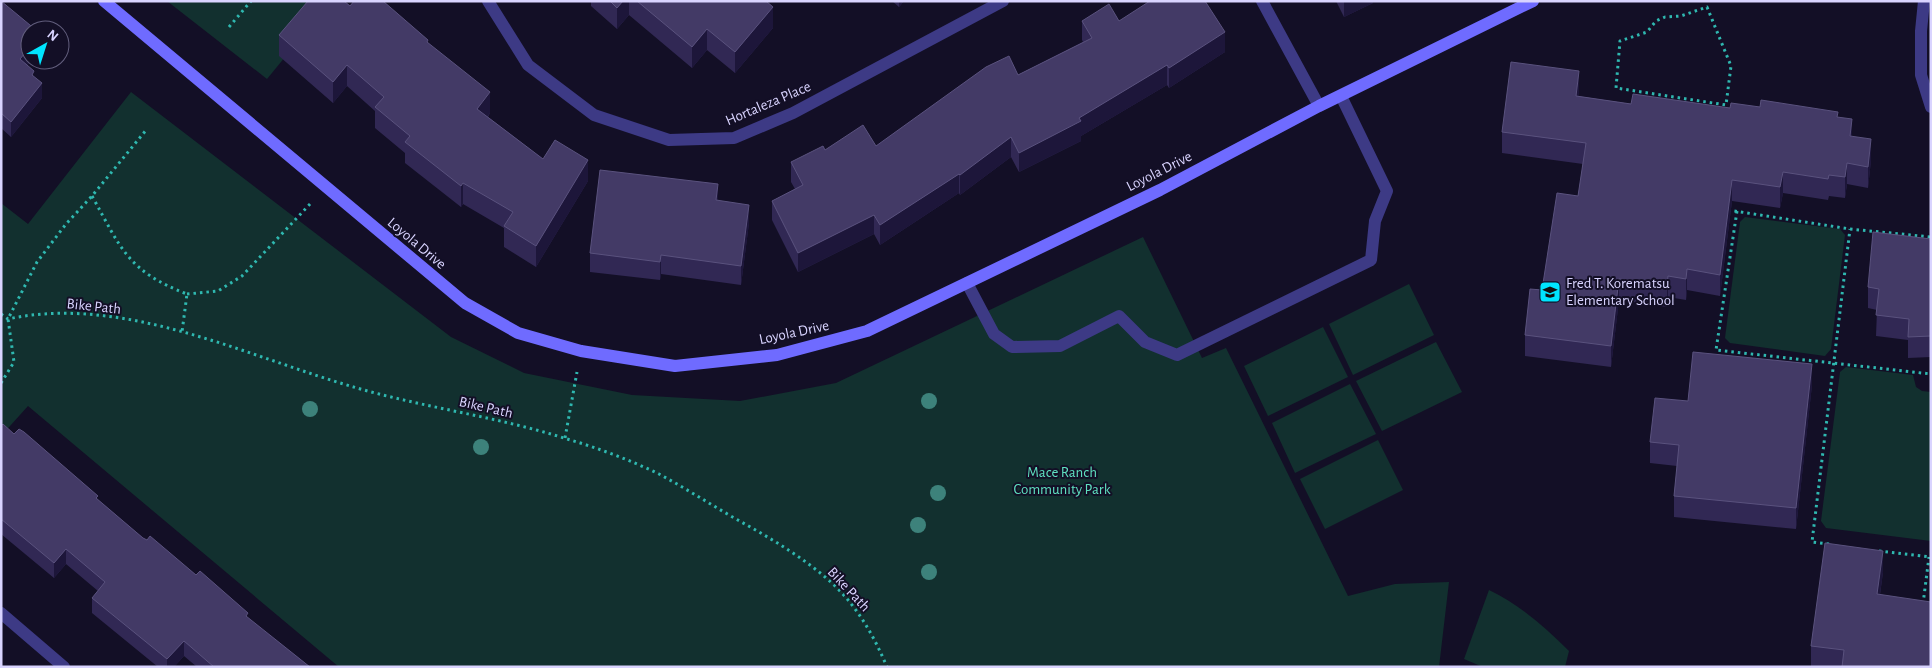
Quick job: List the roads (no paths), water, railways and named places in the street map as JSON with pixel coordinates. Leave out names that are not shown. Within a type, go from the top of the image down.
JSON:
[{"type":"street","name":"Loyola Drive","points":[[104,1],[324,187],[465,303],[518,333],[581,351],[675,366],[777,355],[868,331],[1160,190],[1319,106],[1533,1]]},
{"type":"street","name":"Hortaleza Place","points":[[488,1],[528,65],[594,115],[669,140],[734,138],[793,113],[1003,1]]},
{"type":"street","points":[[1262,1],[1319,106]]},
{"type":"street","points":[[1924,1],[1921,31],[1921,75],[1931,107]]},
{"type":"street","points":[[967,283],[994,334],[1012,347],[1060,346],[1119,316],[1145,342],[1178,355],[1371,260],[1376,221],[1387,191],[1341,96]]},
{"type":"street","points":[[1,613],[64,667]]},
{"type":"place","name":"Fred T. Korematsu Elementary School","points":[[1550,292]]},
{"type":"park label","name":"Mace Ranch Community Park","points":[[1062,480]]}]
